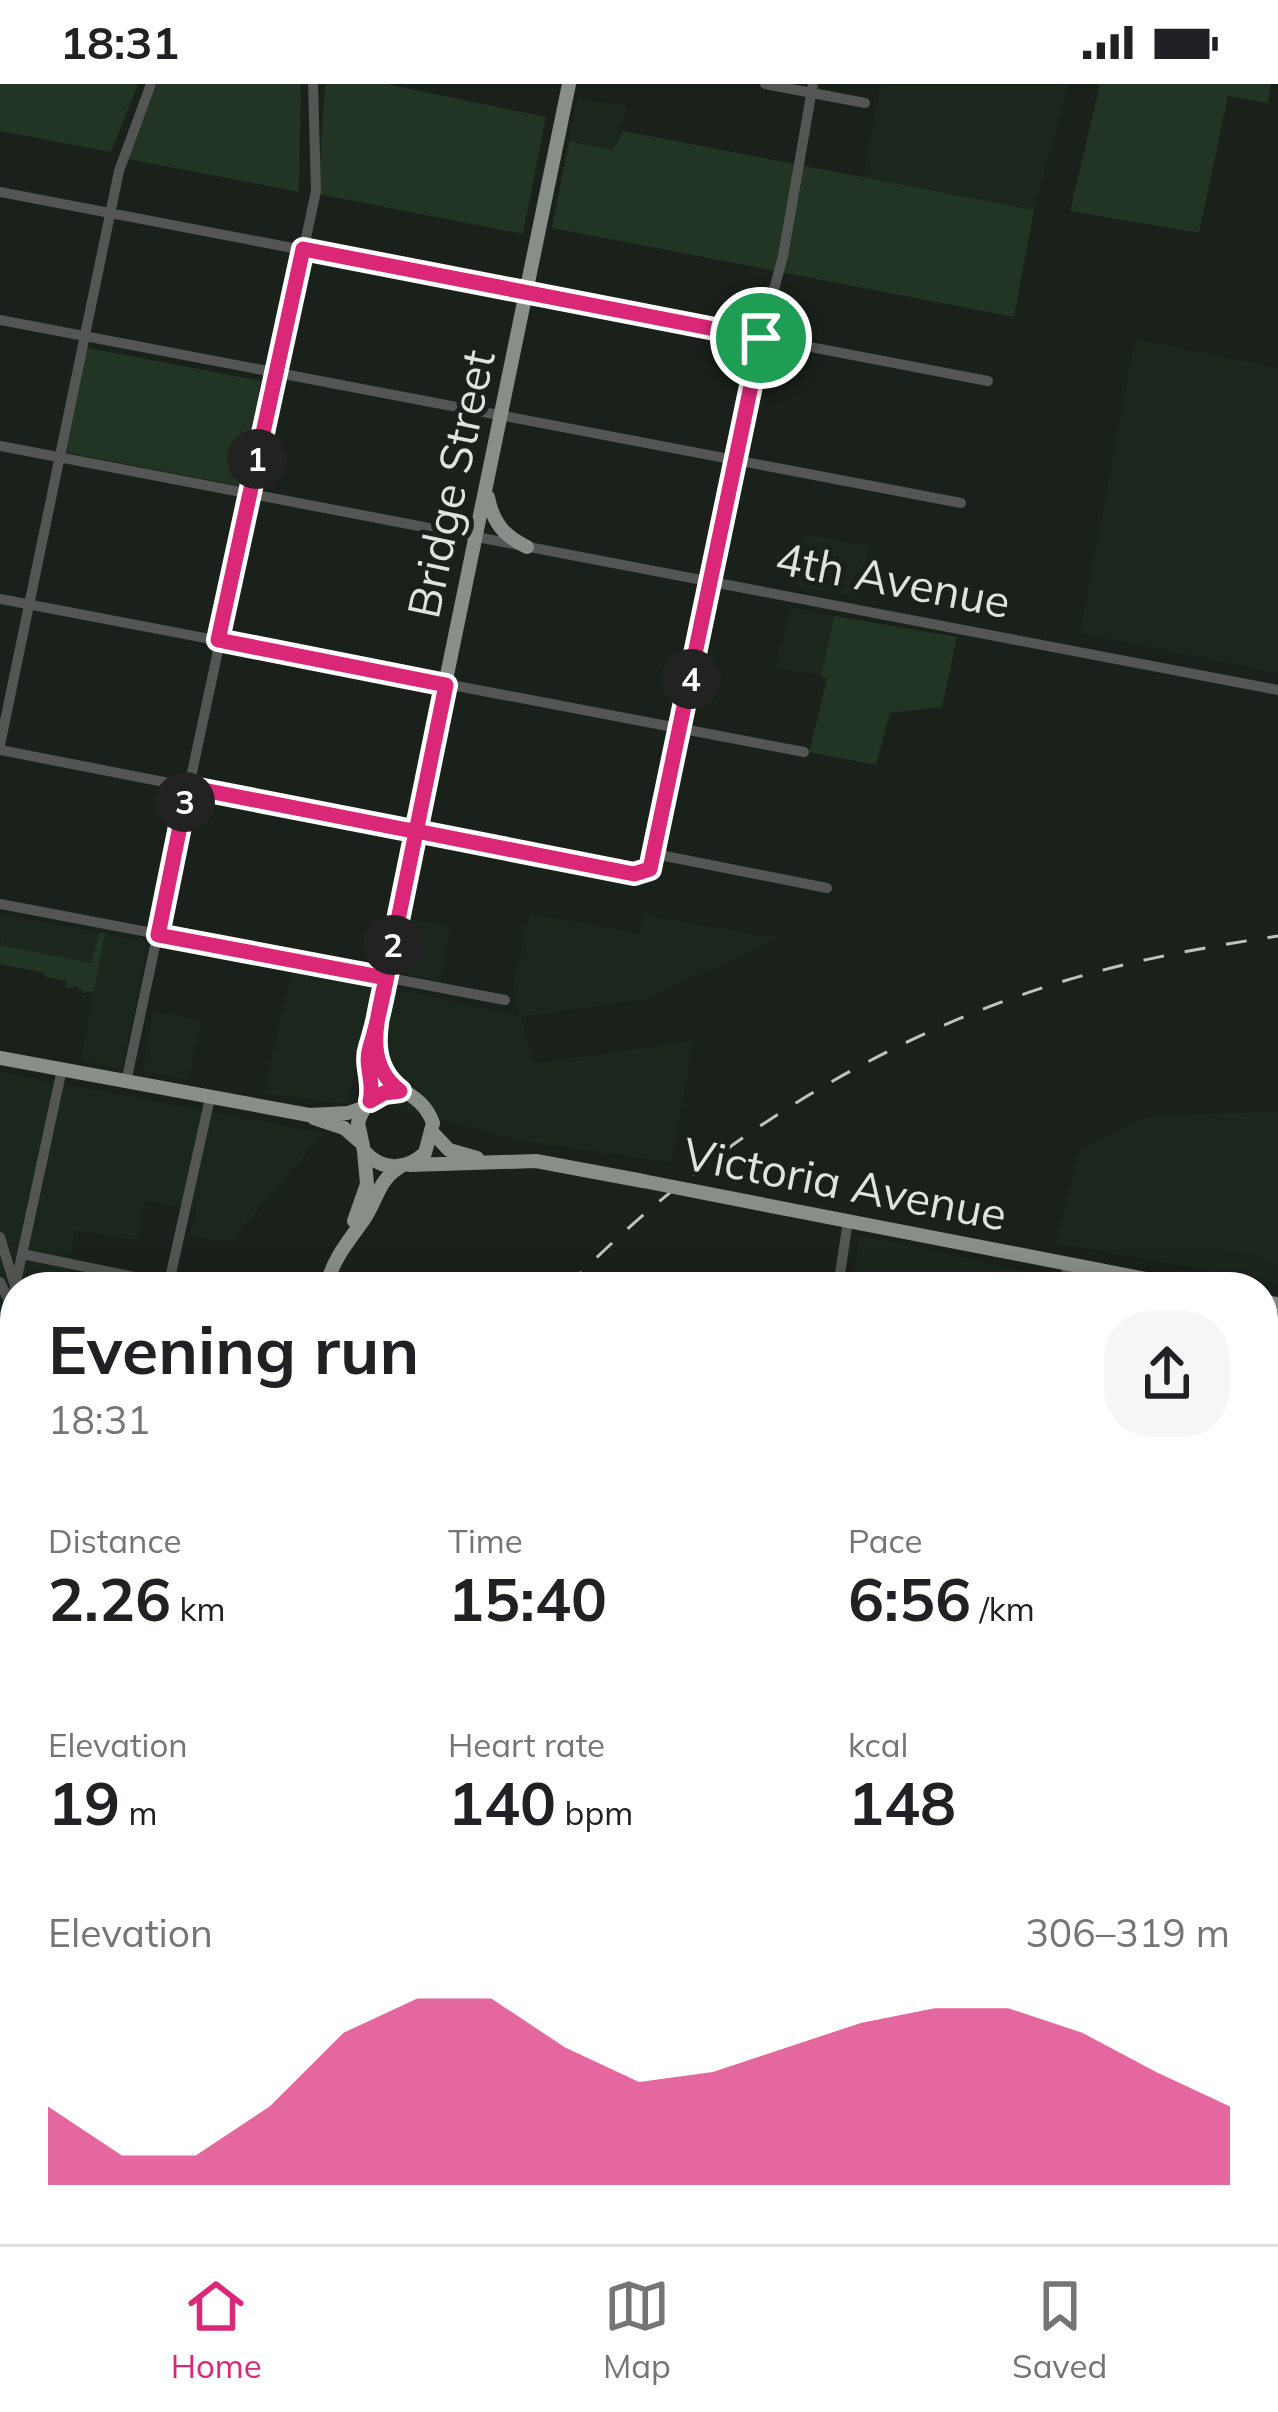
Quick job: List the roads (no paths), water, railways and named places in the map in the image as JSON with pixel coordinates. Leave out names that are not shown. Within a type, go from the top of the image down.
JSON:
[{"type":"main road","name":"Bridge Street","points":[[367,1104],[374,1082],[368,1057],[569,84]]},
{"type":"main road","points":[[487,486],[497,523],[508,538],[527,547]]},
{"type":"main road","points":[[349,1234],[364,1219],[382,1181],[424,1153],[433,1133],[428,1111],[420,1101],[400,1091],[380,1071],[374,1039]]},
{"type":"main road","points":[[0,1058],[309,1115],[344,1128],[380,1164],[403,1166]]},
{"type":"main road","points":[[309,1115],[348,1113],[384,1093],[400,1091]]},
{"type":"main road","points":[[333,1272],[367,1184],[358,1123],[367,1104]]},
{"type":"main road","name":"Victoria Avenue","points":[[433,1133],[449,1150],[488,1161]]},
{"type":"main road","name":"Victoria Avenue","points":[[403,1166],[536,1161],[1113,1272]]},
{"type":"street","points":[[152,84],[118,170],[0,747],[632,873],[650,869],[655,854],[761,338],[783,256],[812,89]]},
{"type":"street","points":[[126,1082],[316,191],[313,84]]},
{"type":"street","points":[[765,84],[812,89],[865,104]]},
{"type":"street","points":[[0,192],[988,381]]},
{"type":"street","points":[[0,320],[962,503]]},
{"type":"street","name":"4th Avenue","points":[[0,446],[1278,690]]},
{"type":"street","points":[[0,598],[804,752]]},
{"type":"street","points":[[655,854],[827,888]]},
{"type":"street","points":[[0,904],[505,1000]]},
{"type":"street","points":[[18,1272],[62,1070]]},
{"type":"street","points":[[172,1272],[210,1098]]},
{"type":"street","points":[[840,1272],[848,1221]]},
{"type":"street","points":[[0,1237],[10,1272]]},
{"type":"street","points":[[22,1254],[105,1272]]},
{"type":"street","points":[[1067,1272],[1069,1263]]},
{"type":"railway","points":[[583,1272],[672,1191],[728,1148],[849,1072],[913,1039],[1074,978],[1278,936]]}]
